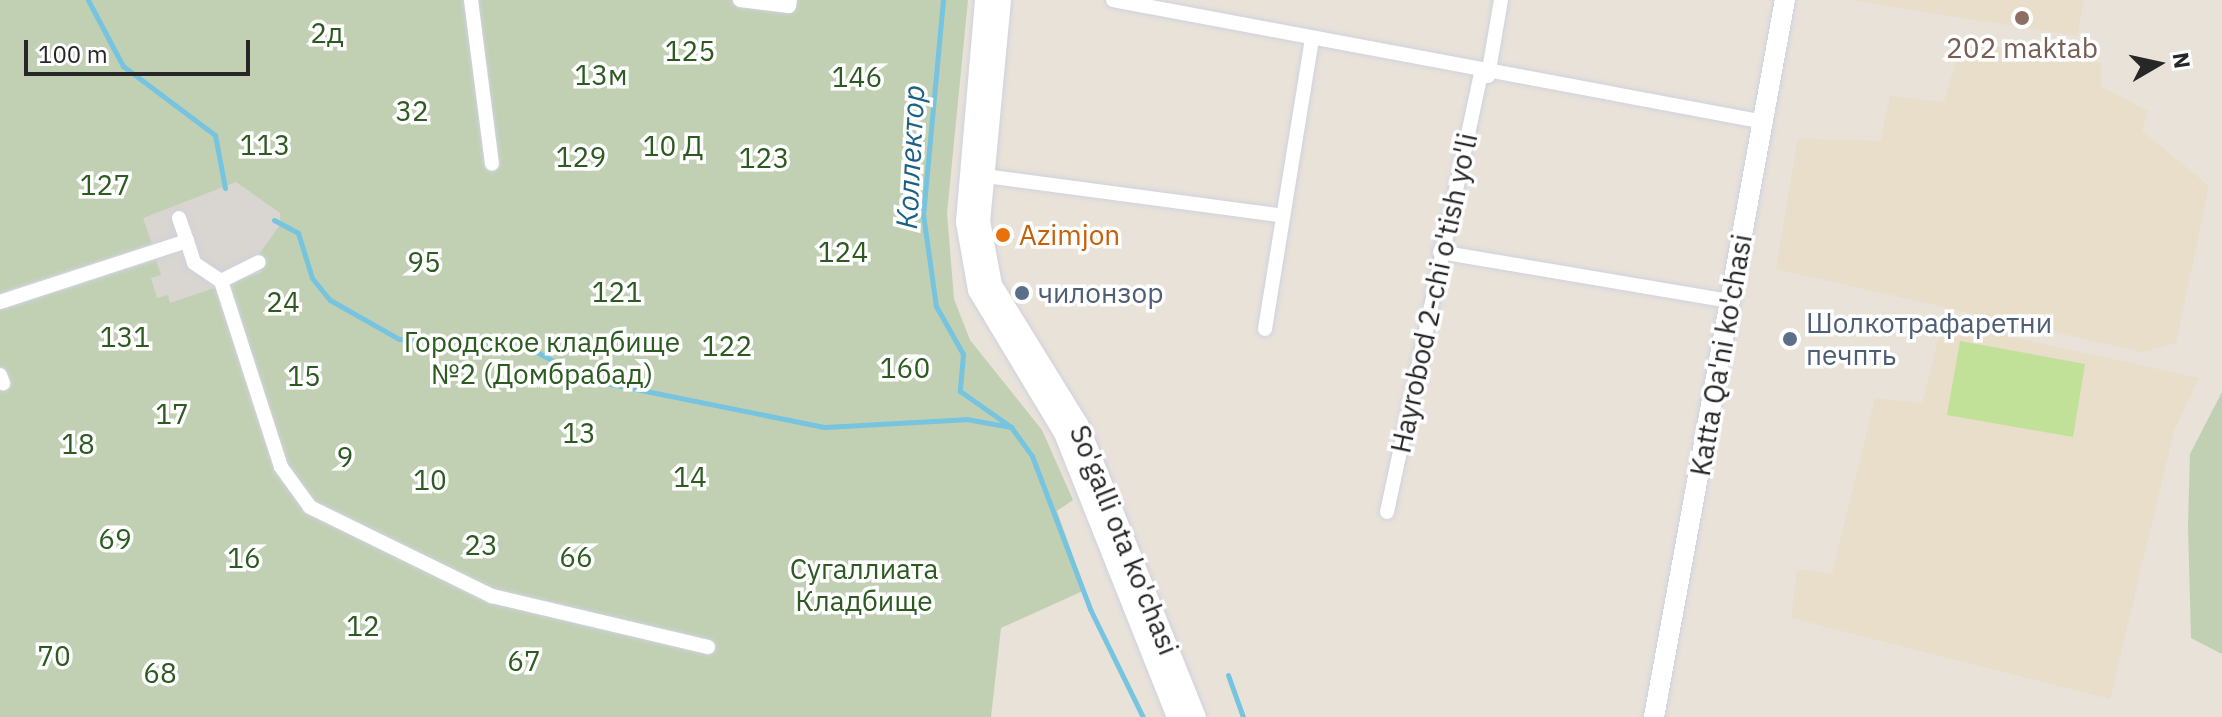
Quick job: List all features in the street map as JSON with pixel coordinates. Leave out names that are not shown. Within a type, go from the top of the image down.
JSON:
[{"type":"main road","name":"So'galli ota ko'chasi","points":[[985,0],[968,246],[978,290],[1064,433],[1177,717]]},
{"type":"main road","name":"So'galli ota ko'chasi","points":[[1001,0],[975,175],[982,243],[1000,306],[1078,424],[1196,717]]},
{"type":"main road","name":"Katta Qa'ni ko'chasi","points":[[1655,715],[1785,0]]},
{"type":"street","points":[[471,0],[492,164]]},
{"type":"street","points":[[740,0],[789,6],[790,0]]},
{"type":"street","points":[[1113,0],[1485,75],[1764,122]]},
{"type":"street","name":"Hayrobod 2-chi o'tish yo'li","points":[[1387,512],[1440,252],[1501,0]]},
{"type":"street","points":[[1265,329],[1285,232],[1279,215],[1312,40]]},
{"type":"street","points":[[975,175],[1279,215]]},
{"type":"street","points":[[179,218],[194,263],[221,281],[281,467],[310,507],[492,596],[708,647]]},
{"type":"street","points":[[0,302],[187,241]]},
{"type":"street","points":[[1440,252],[1731,301]]},
{"type":"street","points":[[221,281],[259,262]]},
{"type":"shaded area","name":"202 maktab","points":[[1851,0],[2084,0],[2077,36]]},
{"type":"shaded area","points":[[1962,41],[2101,63],[2101,87],[2148,111],[2142,131],[2209,186],[2176,343],[2142,352],[1776,269],[1798,139],[1881,141],[1890,96],[1944,102]]},
{"type":"shaded area","points":[[236,182],[280,213],[280,225],[257,257],[262,272],[170,303],[168,295],[157,298],[151,278],[161,275],[156,260],[0,310],[0,293],[152,244],[143,218]]},
{"type":"shaded area","points":[[1943,322],[2199,378],[2174,431],[2110,699],[1791,618],[1797,569],[1832,574],[1875,398],[1922,403]]},
{"type":"green space","name":"Городское кладбище №2 (Домбрабад)","points":[[0,0],[968,0],[947,213],[954,299],[970,340],[1042,430],[1073,500],[1057,511],[1085,590],[1001,628],[991,717],[0,717]]},
{"type":"green space","points":[[1960,341],[2085,364],[2073,437],[1947,415]]},
{"type":"green space","points":[[2222,392],[2222,654],[2191,638],[2188,526],[2190,454]]},
{"type":"waterway","name":"Коллектор","points":[[88,0],[123,66],[215,135],[225,188]]},
{"type":"waterway","name":"Коллектор","points":[[943,0],[923,214],[936,306],[963,354],[960,391],[1011,427],[1032,456],[1090,609],[1143,717]]},
{"type":"waterway","name":"Коллектор","points":[[274,220],[298,233],[312,278],[330,300],[399,339],[524,345],[586,379],[825,427],[966,419],[1011,427]]},
{"type":"waterway","name":"Коллектор","points":[[1228,675],[1243,717]]},
{"type":"place","name":"202 maktab","points":[[2022,18]]},
{"type":"place","name":"Azimjon","points":[[1003,235]]},
{"type":"place","name":"чилонзор","points":[[1022,293]]},
{"type":"place","name":"Шолкотрафаретни печпть","points":[[1790,339]]},
{"type":"park label","name":"2д","points":[[327,33]]},
{"type":"park label","name":"125","points":[[690,51]]},
{"type":"park label","name":"13м","points":[[601,75]]},
{"type":"park label","name":"146","points":[[857,77]]},
{"type":"park label","name":"32","points":[[412,111]]},
{"type":"park label","name":"113","points":[[265,145]]},
{"type":"park label","name":"10 Д","points":[[673,146]]},
{"type":"park label","name":"129","points":[[581,157]]},
{"type":"park label","name":"123","points":[[764,158]]},
{"type":"park label","name":"127","points":[[105,185]]},
{"type":"park label","name":"124","points":[[843,252]]},
{"type":"park label","name":"95","points":[[424,262]]},
{"type":"park label","name":"121","points":[[617,292]]},
{"type":"park label","name":"24","points":[[283,302]]},
{"type":"park label","name":"131","points":[[125,337]]},
{"type":"park label","name":"122","points":[[727,346]]},
{"type":"park label","name":"160","points":[[905,368]]},
{"type":"park label","name":"15","points":[[304,376]]},
{"type":"park label","name":"17","points":[[172,414]]},
{"type":"park label","name":"13","points":[[579,433]]},
{"type":"park label","name":"18","points":[[78,444]]},
{"type":"park label","name":"9","points":[[345,457]]},
{"type":"park label","name":"14","points":[[690,477]]},
{"type":"park label","name":"10","points":[[430,480]]},
{"type":"park label","name":"69","points":[[115,539]]},
{"type":"park label","name":"23","points":[[481,545]]},
{"type":"park label","name":"66","points":[[576,557]]},
{"type":"park label","name":"16","points":[[244,558]]},
{"type":"park label","name":"Сугаллиата Кладбище","points":[[864,585]]},
{"type":"park label","name":"12","points":[[363,626]]},
{"type":"park label","name":"70","points":[[54,656]]},
{"type":"park label","name":"67","points":[[524,661]]},
{"type":"park label","name":"68","points":[[160,673]]}]
